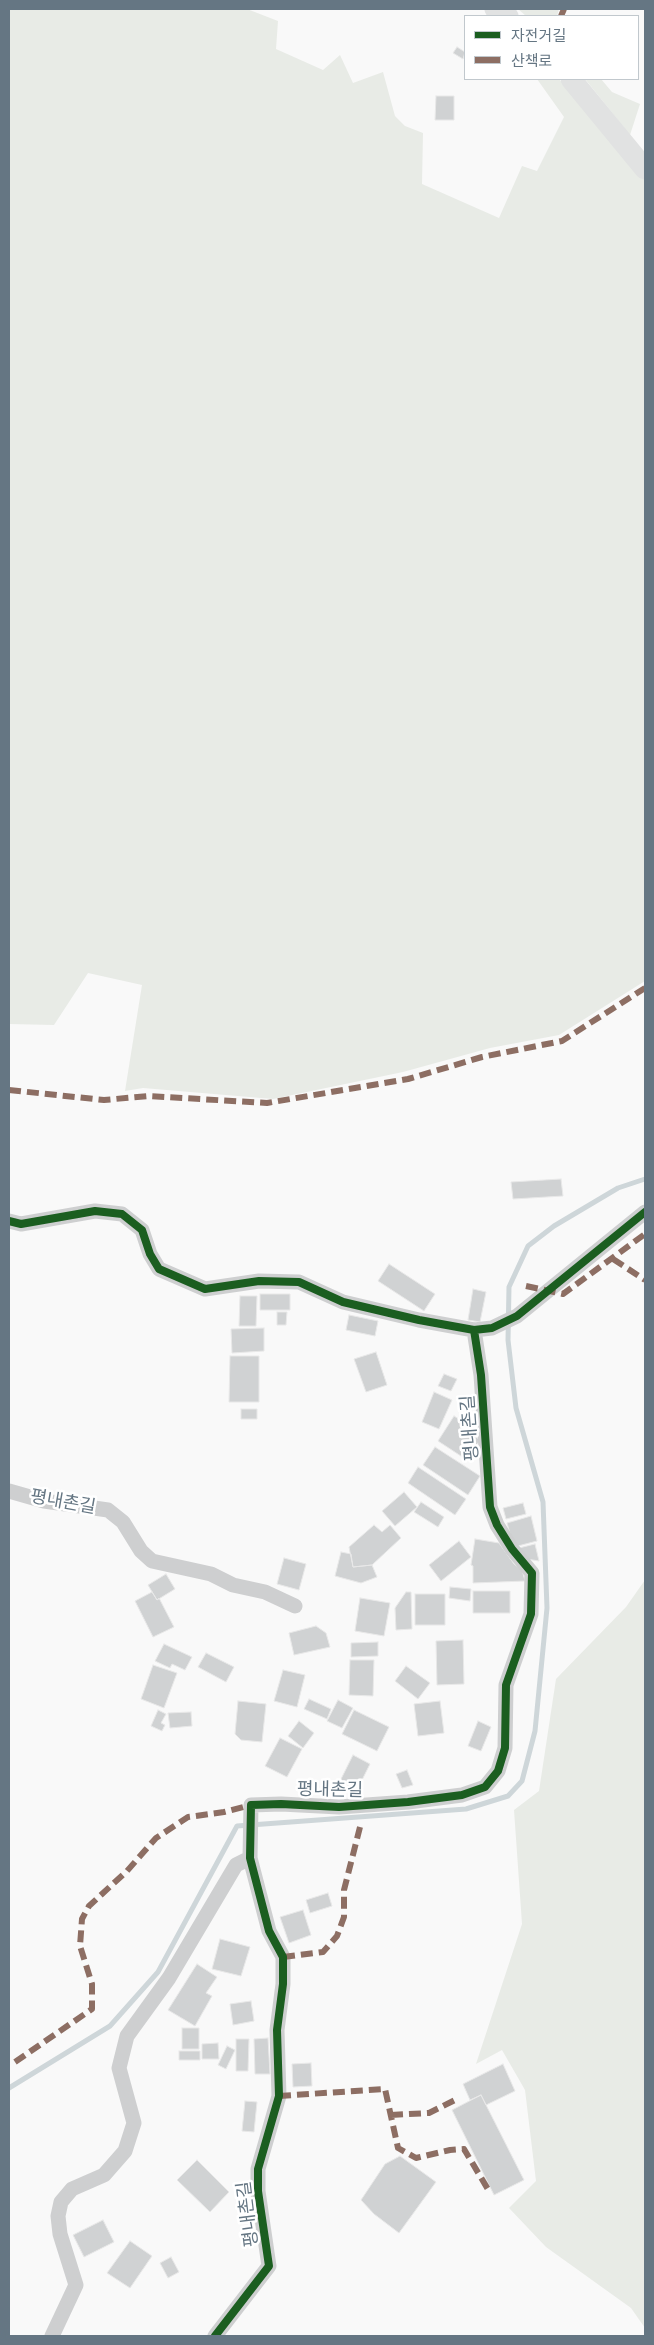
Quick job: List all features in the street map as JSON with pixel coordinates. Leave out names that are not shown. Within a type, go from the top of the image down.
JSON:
[{"type":"main road","points":[[495,9],[506,15]]},
{"type":"main road","points":[[572,80],[645,169]]},
{"type":"street","points":[[9,1221],[21,1224],[96,1211],[122,1214],[142,1230],[150,1254],[159,1269],[205,1289],[260,1281],[299,1282],[343,1302],[419,1320],[474,1330],[492,1328],[517,1316],[645,1212]]},
{"type":"street","name":"평내촌길","points":[[215,2336],[269,2266],[258,2191],[258,2169],[279,2096],[277,2030],[283,1984],[282,1957],[269,1931],[250,1858],[251,1805],[281,1804],[348,1807],[462,1795],[485,1788],[498,1771],[505,1748],[506,1685],[531,1614],[532,1573],[507,1541],[497,1525],[490,1508],[481,1375],[474,1330]]},
{"type":"street","name":"평내촌길","points":[[9,1491],[44,1502],[108,1510],[123,1522],[141,1551],[152,1561],[211,1574],[233,1585],[266,1592],[295,1606]]},
{"type":"street","points":[[52,2336],[76,2284],[60,2234],[58,2216],[61,2202],[72,2189],[104,2175],[125,2150],[134,2123],[119,2068],[127,2036],[169,1978],[236,1865],[250,1858]]},
{"type":"shaded area","points":[[9,9],[247,9],[278,21],[276,49],[323,70],[340,55],[353,83],[383,72],[395,116],[405,126],[423,133],[422,184],[499,218],[522,166],[537,171],[564,117],[538,80],[560,80],[645,179],[645,981],[559,1035],[490,1048],[403,1072],[273,1099],[143,1088],[125,1091],[142,985],[88,973],[54,1025],[9,1024]]},
{"type":"shaded area","points":[[518,9],[559,9],[557,15],[525,15]]},
{"type":"shaded area","points":[[586,80],[602,80],[612,92],[640,104],[630,135]]},
{"type":"shaded area","points":[[645,1580],[645,2328],[631,2308],[546,2247],[509,2208],[536,2181],[525,2090],[502,2050],[476,2064],[522,1924],[514,1810],[539,1791],[556,1679],[626,1607]]},
{"type":"building","points":[[457,47],[464,51],[463,59],[453,53]]},
{"type":"building","points":[[436,96],[454,96],[454,120],[435,120]]},
{"type":"building","points":[[561,1179],[563,1196],[513,1199],[511,1182]]},
{"type":"building","points":[[389,1264],[435,1294],[424,1311],[378,1281]]},
{"type":"building","points":[[473,1289],[486,1292],[480,1322],[468,1320]]},
{"type":"building","points":[[260,1294],[290,1294],[290,1310],[260,1310]]},
{"type":"building","points":[[240,1296],[257,1296],[256,1326],[239,1326]]},
{"type":"building","points":[[277,1312],[287,1312],[286,1325],[277,1325]]},
{"type":"building","points":[[349,1315],[378,1321],[375,1336],[346,1330]]},
{"type":"building","points":[[264,1328],[264,1351],[232,1353],[231,1329]]},
{"type":"building","points":[[376,1352],[387,1385],[366,1392],[354,1359]]},
{"type":"building","points":[[230,1356],[259,1356],[259,1402],[229,1402]]},
{"type":"building","points":[[444,1374],[457,1379],[451,1391],[438,1386]]},
{"type":"building","points":[[434,1392],[452,1400],[439,1429],[422,1422]]},
{"type":"building","points":[[241,1409],[257,1409],[257,1419],[241,1419]]},
{"type":"building","points":[[454,1416],[473,1428],[470,1433],[480,1440],[467,1460],[438,1441]]},
{"type":"building","points":[[435,1447],[480,1476],[468,1495],[423,1465]]},
{"type":"building","points":[[418,1467],[466,1499],[455,1515],[408,1483]]},
{"type":"building","points":[[404,1492],[417,1507],[395,1526],[382,1511]]},
{"type":"building","points":[[421,1502],[444,1517],[438,1527],[414,1512]]},
{"type":"building","points":[[523,1503],[526,1514],[506,1519],[503,1508]]},
{"type":"building","points":[[531,1516],[537,1541],[514,1547],[507,1523]]},
{"type":"building","points":[[374,1525],[382,1532],[390,1525],[401,1538],[372,1565],[353,1567],[349,1547]]},
{"type":"building","points":[[475,1539],[499,1543],[514,1564],[522,1570],[525,1581],[473,1583],[473,1566],[471,1565]]},
{"type":"building","points":[[459,1541],[471,1557],[441,1581],[429,1565]]},
{"type":"building","points":[[535,1544],[539,1561],[527,1559],[519,1548]]},
{"type":"building","points":[[341,1552],[351,1554],[353,1567],[372,1565],[377,1577],[361,1583],[335,1576]]},
{"type":"building","points":[[284,1558],[306,1564],[299,1590],[277,1584]]},
{"type":"building","points":[[166,1574],[175,1589],[157,1600],[148,1585]]},
{"type":"building","points":[[450,1587],[471,1589],[470,1601],[449,1598]]},
{"type":"building","points":[[473,1591],[510,1591],[510,1613],[473,1613]]},
{"type":"building","points":[[152,1592],[157,1600],[159,1598],[174,1627],[153,1637],[135,1601]]},
{"type":"building","points":[[406,1592],[411,1592],[412,1629],[396,1630],[395,1608]]},
{"type":"building","points":[[415,1594],[445,1594],[445,1625],[415,1625]]},
{"type":"building","points":[[360,1598],[390,1603],[384,1636],[355,1631]]},
{"type":"building","points":[[316,1626],[326,1633],[330,1647],[294,1655],[289,1633]]},
{"type":"building","points":[[463,1640],[464,1684],[437,1685],[436,1641]]},
{"type":"building","points":[[378,1642],[378,1656],[351,1657],[351,1643]]},
{"type":"building","points":[[164,1644],[192,1657],[185,1670],[172,1664],[170,1668],[155,1661]]},
{"type":"building","points":[[206,1653],[234,1667],[226,1682],[198,1667]]},
{"type":"building","points":[[350,1660],[374,1660],[373,1696],[349,1695]]},
{"type":"building","points":[[153,1665],[177,1673],[164,1708],[141,1699]]},
{"type":"building","points":[[406,1666],[430,1683],[418,1699],[395,1681]]},
{"type":"building","points":[[283,1670],[305,1675],[297,1707],[274,1701]]},
{"type":"building","points":[[309,1699],[331,1709],[327,1719],[304,1709]]},
{"type":"building","points":[[338,1700],[353,1708],[342,1728],[327,1721]]},
{"type":"building","points":[[238,1701],[266,1704],[262,1742],[241,1740],[235,1734]]},
{"type":"building","points":[[440,1701],[444,1733],[418,1736],[414,1704]]},
{"type":"building","points":[[158,1710],[166,1714],[161,1723],[165,1725],[162,1731],[151,1726]]},
{"type":"building","points":[[354,1710],[389,1727],[377,1751],[342,1734]]},
{"type":"building","points":[[191,1712],[192,1726],[170,1728],[168,1713]]},
{"type":"building","points":[[299,1721],[314,1733],[303,1748],[288,1736]]},
{"type":"building","points":[[478,1721],[491,1727],[481,1751],[468,1746]]},
{"type":"building","points":[[280,1738],[302,1749],[287,1777],[265,1766]]},
{"type":"building","points":[[353,1755],[370,1764],[357,1790],[340,1781]]},
{"type":"building","points":[[407,1770],[413,1785],[402,1788],[396,1774]]},
{"type":"building","points":[[328,1893],[332,1906],[310,1913],[306,1900]]},
{"type":"building","points":[[303,1910],[311,1935],[289,1943],[280,1917]]},
{"type":"building","points":[[220,1939],[250,1947],[241,1976],[212,1969]]},
{"type":"building","points":[[197,1964],[217,1977],[206,1993],[212,1996],[195,2026],[168,2010]]},
{"type":"building","points":[[251,2001],[254,2021],[233,2025],[230,2004]]},
{"type":"building","points":[[182,2028],[199,2028],[199,2049],[182,2049]]},
{"type":"building","points":[[268,2038],[270,2074],[255,2074],[254,2039]]},
{"type":"building","points":[[236,2039],[249,2039],[248,2071],[236,2071]]},
{"type":"building","points":[[218,2043],[219,2059],[202,2059],[202,2044]]},
{"type":"building","points":[[227,2046],[235,2050],[226,2069],[218,2065]]},
{"type":"building","points":[[179,2051],[200,2051],[200,2060],[179,2060]]},
{"type":"building","points":[[311,2063],[312,2086],[293,2087],[292,2064]]},
{"type":"building","points":[[503,2064],[515,2091],[486,2105],[481,2095],[470,2100],[463,2084]]},
{"type":"building","points":[[481,2095],[524,2180],[494,2195],[452,2110]]},
{"type":"building","points":[[245,2101],[257,2102],[254,2132],[242,2131]]},
{"type":"building","points":[[400,2156],[436,2182],[399,2233],[374,2214],[361,2200],[385,2164]]},
{"type":"building","points":[[197,2160],[229,2192],[210,2212],[177,2180]]},
{"type":"building","points":[[103,2220],[114,2242],[84,2257],[73,2235]]},
{"type":"building","points":[[130,2241],[152,2256],[130,2288],[107,2273]]},
{"type":"building","points":[[171,2257],[179,2272],[168,2278],[160,2263]]},
{"type":"waterway","points":[[9,2088],[110,2026],[158,1972],[237,1826],[466,1809],[508,1796],[522,1781],[535,1731],[547,1608],[543,1502],[516,1408],[508,1340],[509,1287],[528,1246],[554,1226],[618,1188],[645,1179]]},
{"type":"marked path","points":[[561,15],[564,9]]},
{"type":"marked path","points":[[9,1090],[104,1100],[148,1096],[267,1103],[408,1079],[482,1057],[562,1041],[645,988]]},
{"type":"marked path","points":[[526,1286],[563,1294],[645,1234]]},
{"type":"marked path","points":[[613,1259],[645,1280]]},
{"type":"marked path","points":[[15,2062],[92,2009],[92,1984],[80,1946],[82,1919],[89,1906],[127,1871],[156,1838],[188,1817],[224,1812],[251,1805]]},
{"type":"marked path","points":[[283,1957],[323,1952],[337,1936],[344,1917],[344,1890],[360,1827]]},
{"type":"marked path","points":[[279,2096],[385,2089],[398,2148],[416,2158],[450,2150],[464,2149],[489,2191]]},
{"type":"marked path","points":[[391,2115],[429,2113],[455,2100]]},
{"type":"cycle path","points":[[9,1221],[21,1224],[95,1211],[122,1214],[142,1230],[150,1254],[159,1269],[205,1289],[259,1281],[299,1282],[343,1302],[419,1320],[474,1330],[492,1328],[517,1316],[645,1212]]},
{"type":"cycle path","points":[[215,2336],[269,2266],[258,2191],[258,2169],[279,2096],[277,2030],[283,1984],[283,1957],[269,1931],[250,1858],[251,1805],[281,1804],[339,1807],[408,1802],[462,1795],[485,1787],[498,1771],[505,1748],[506,1685],[531,1614],[532,1573],[512,1549],[497,1525],[490,1507],[481,1375],[474,1330]]}]
